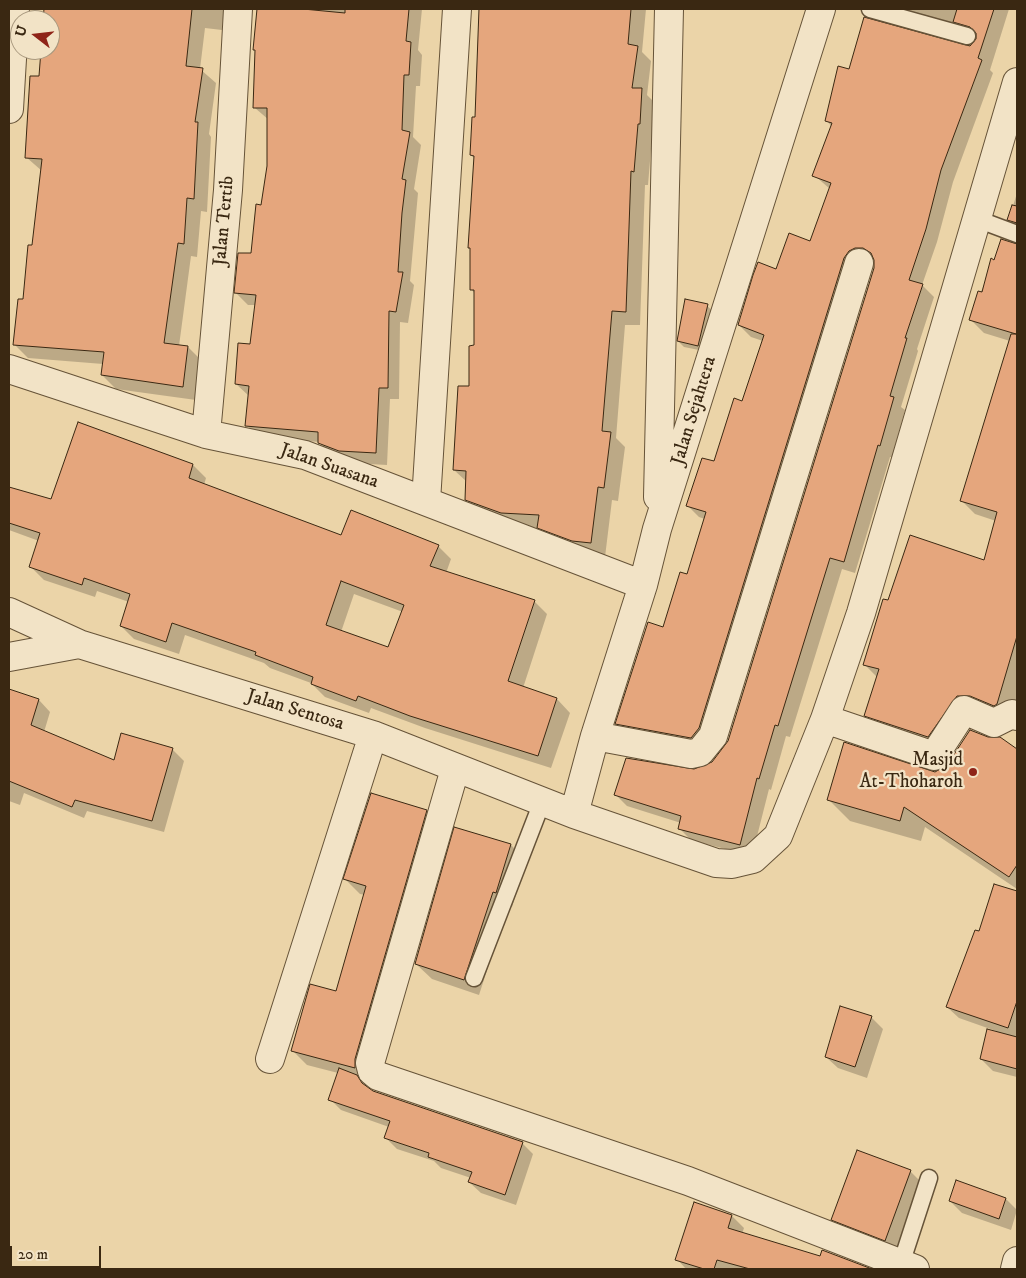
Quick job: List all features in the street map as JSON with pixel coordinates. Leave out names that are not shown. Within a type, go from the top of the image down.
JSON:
[{"type":"street","points":[[9,109],[15,9]]},
{"type":"street","name":"Jalan Tertib","points":[[206,434],[228,190],[238,9]]},
{"type":"street","points":[[426,501],[457,9]]},
{"type":"street","points":[[657,529],[669,9]]},
{"type":"street","name":"Jalan Sejahtera","points":[[574,814],[643,585],[657,529],[821,9]]},
{"type":"street","name":"Jalan Sentosa","points":[[9,657],[79,644],[373,735],[574,814],[716,863],[743,863],[767,848],[778,836],[825,719],[861,613],[1017,82]]},
{"type":"street","points":[[596,736],[691,754],[700,752],[712,736],[859,263]]},
{"type":"street","name":"Jalan Suasana","points":[[9,369],[206,434],[305,455],[643,585]]},
{"type":"street","points":[[9,612],[79,644]]},
{"type":"street","points":[[825,719],[934,756],[964,710],[994,723],[1012,714],[1017,716]]},
{"type":"street","points":[[270,1059],[373,735]]},
{"type":"street","points":[[455,768],[370,1063],[372,1071],[378,1076],[688,1181],[786,1217],[908,1267]]},
{"type":"street","points":[[1015,1269],[1017,1261]]},
{"type":"lane","points":[[870,9],[967,36]]},
{"type":"lane","points":[[977,219],[1017,234]]},
{"type":"lane","points":[[474,978],[542,802]]},
{"type":"lane","points":[[908,1267],[929,1178]]},
{"type":"building","points":[[192,9],[186,66],[203,68],[195,122],[198,122],[194,199],[187,198],[184,244],[178,243],[164,343],[188,346],[183,387],[101,375],[104,352],[13,345],[18,299],[23,299],[28,245],[32,245],[42,159],[25,158],[30,76],[39,76],[40,60],[60,60],[60,10],[44,10]]},
{"type":"building","points":[[257,9],[303,9],[345,13],[345,9],[409,9],[406,41],[411,42],[409,75],[404,75],[402,130],[410,132],[402,179],[406,180],[398,272],[403,272],[396,312],[389,311],[388,388],[379,388],[376,453],[339,451],[318,443],[318,432],[245,426],[249,386],[235,384],[238,343],[250,344],[256,295],[234,293],[238,253],[251,253],[256,204],[261,205],[267,166],[267,108],[253,108],[255,50],[253,50]]},
{"type":"building","points":[[479,9],[631,9],[628,44],[638,46],[632,88],[642,88],[634,172],[631,171],[626,312],[612,311],[602,431],[611,432],[604,488],[598,487],[591,543],[572,541],[537,528],[539,515],[501,513],[465,500],[466,471],[453,470],[458,386],[469,386],[469,346],[474,345],[474,290],[470,290],[470,248],[468,248],[474,156],[470,155],[472,117],[475,117]]},
{"type":"building","points":[[957,9],[994,9],[978,58],[982,60],[941,170],[926,229],[909,280],[923,284],[905,338],[907,338],[890,396],[894,397],[844,562],[830,558],[778,726],[775,725],[759,779],[757,778],[740,845],[678,829],[681,816],[614,795],[626,758],[694,769],[712,762],[728,741],[874,268],[874,260],[871,253],[863,248],[855,248],[849,251],[844,258],[699,728],[691,738],[615,724],[648,622],[663,627],[680,572],[687,574],[706,512],[686,506],[702,458],[714,461],[734,398],[742,401],[764,335],[738,325],[753,275],[758,262],[776,269],[789,233],[810,241],[831,183],[812,176],[832,123],[825,121],[838,66],[849,69],[864,17],[970,46],[976,39],[976,33],[970,27],[953,22]]},
{"type":"building","points":[[1012,205],[1017,206],[1017,223],[1007,220]]},
{"type":"building","points":[[1001,239],[1017,244],[1017,636],[997,704],[994,706],[970,696],[957,696],[928,737],[864,716],[879,669],[863,665],[883,599],[888,600],[910,535],[984,560],[997,512],[960,501],[1011,334],[1016,334],[969,320],[978,291],[982,292],[991,258],[994,260]]},
{"type":"building","points":[[685,299],[708,304],[698,346],[677,341]]},
{"type":"building","points":[[78,422],[193,464],[189,478],[341,535],[351,510],[439,545],[430,566],[535,600],[508,681],[557,698],[538,756],[410,716],[358,696],[356,701],[311,684],[313,677],[255,655],[256,652],[172,623],[166,642],[120,626],[130,594],[84,578],[82,585],[29,567],[40,533],[9,523],[9,487],[51,499]],"holes":[[[341,581],[404,605],[388,647],[326,625]]]},
{"type":"building","points":[[9,689],[39,699],[31,725],[114,760],[121,733],[173,748],[152,821],[75,800],[72,807],[9,781]]},
{"type":"building","name":"Masjid At-Thoharoh","points":[[970,730],[988,737],[1000,737],[1017,749],[1017,865],[1009,877],[904,807],[900,821],[827,800],[844,742],[935,772],[947,765]]},
{"type":"building","points":[[371,793],[427,810],[355,1059],[355,1068],[291,1051],[310,984],[336,991],[366,886],[343,879]]},
{"type":"building","points":[[454,827],[511,844],[496,893],[493,892],[464,980],[415,964]]},
{"type":"building","points":[[994,884],[1017,891],[1017,1001],[1008,1028],[946,1007],[975,930],[979,931]]},
{"type":"building","points":[[840,1006],[872,1016],[855,1067],[825,1057]]},
{"type":"building","points":[[987,1029],[1017,1037],[1017,1069],[980,1059]]},
{"type":"building","points":[[339,1068],[357,1075],[362,1083],[373,1091],[523,1142],[505,1195],[468,1182],[472,1172],[428,1157],[429,1153],[384,1138],[390,1121],[328,1100]]},
{"type":"building","points":[[857,1150],[911,1170],[885,1241],[831,1220]]},
{"type":"building","points":[[956,1180],[1006,1198],[999,1219],[949,1201]]},
{"type":"building","points":[[694,1202],[732,1215],[728,1228],[820,1256],[822,1250],[872,1269],[750,1269],[717,1260],[714,1269],[704,1269],[675,1260]]},
{"type":"place","name":"Masjid At-Thoharoh","points":[[973,772]]}]
